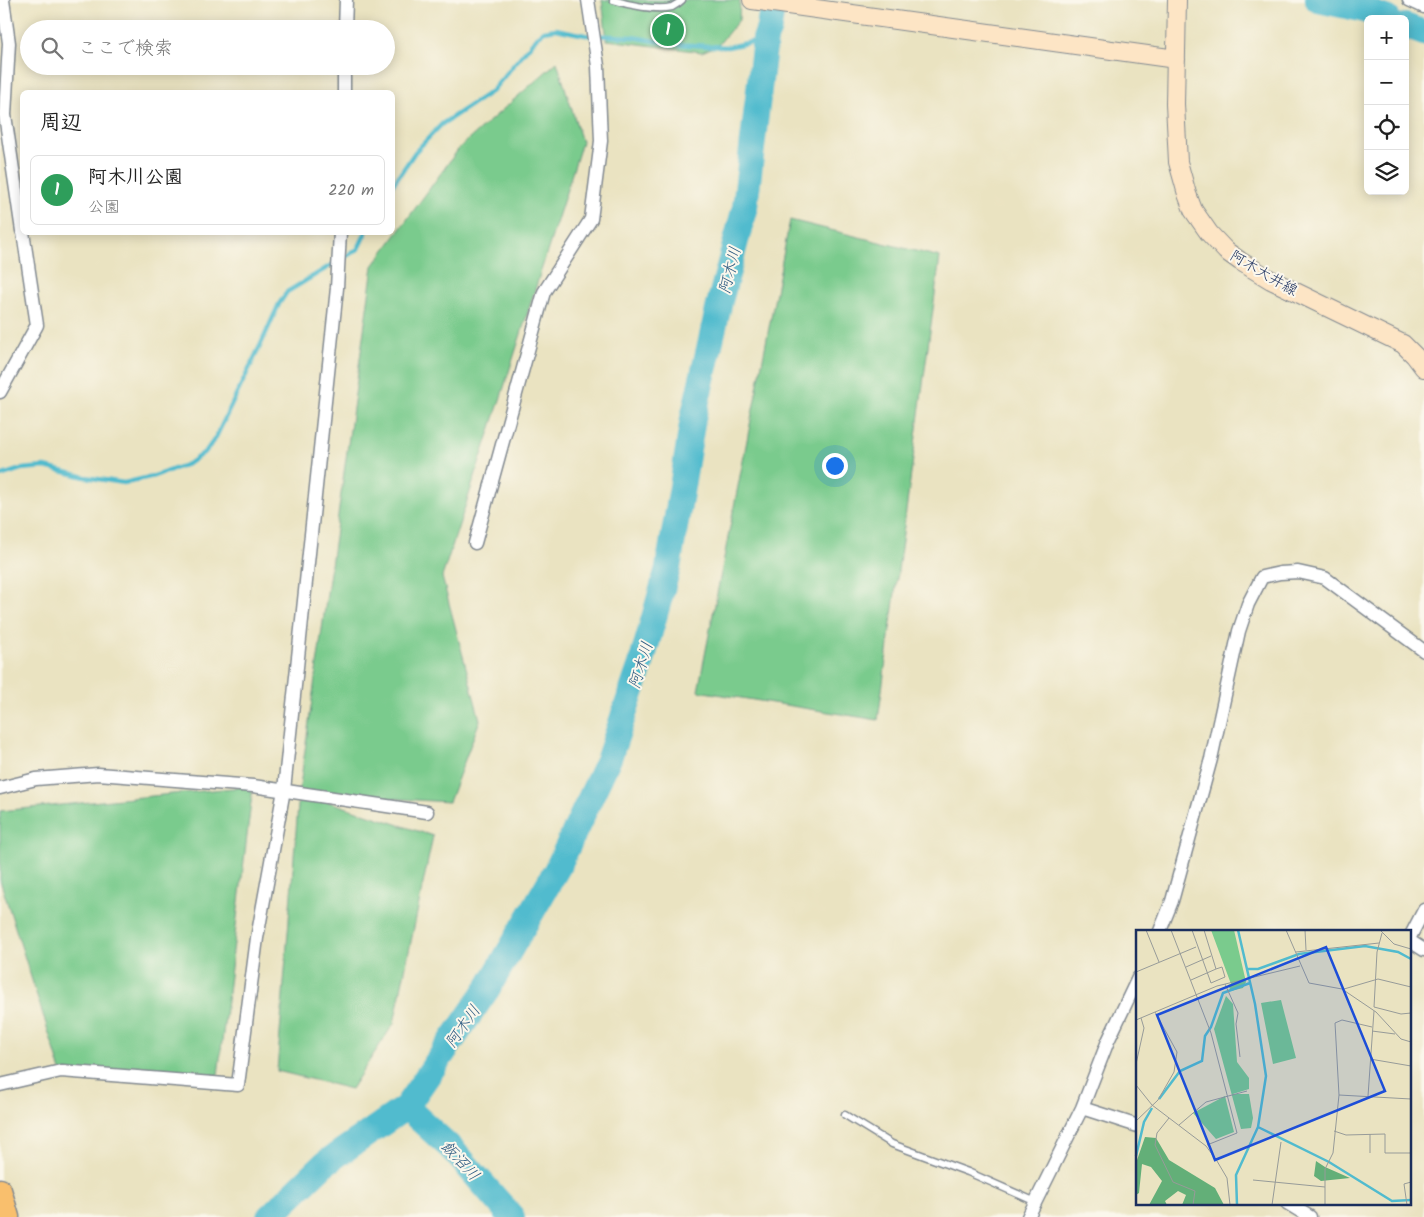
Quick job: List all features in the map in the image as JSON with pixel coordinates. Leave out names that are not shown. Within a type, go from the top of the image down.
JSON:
[{"type":"highway","points":[[0,1190],[8,1217]]},
{"type":"main road","points":[[752,0],[1176,59]]},
{"type":"main road","name":"阿木大井線","points":[[1177,0],[1175,104],[1178,162],[1193,210],[1209,233],[1226,251],[1240,261],[1271,280],[1403,344],[1421,360]]},
{"type":"street","points":[[3,0],[9,43],[5,115],[20,212]]},
{"type":"street","points":[[345,20],[346,0]]},
{"type":"street","points":[[476,543],[544,292],[591,219],[601,141],[598,66],[588,0]]},
{"type":"street","points":[[1409,0],[1424,7]]},
{"type":"street","points":[[344,75],[344,90]]},
{"type":"street","points":[[0,392],[37,325],[23,235]]},
{"type":"street","points":[[0,1085],[61,1071],[238,1085],[257,938],[284,790],[337,288],[340,239]]},
{"type":"street","points":[[1160,930],[1172,901],[1211,759],[1239,630],[1248,604],[1262,577],[1298,572],[1326,578],[1424,651]]},
{"type":"street","points":[[0,788],[36,779],[98,774],[253,786],[428,812]]},
{"type":"street","points":[[1412,935],[1424,910]]},
{"type":"street","points":[[1412,941],[1424,950]]},
{"type":"street","points":[[1028,1217],[1082,1108],[1108,1041],[1136,982]]},
{"type":"street","points":[[1082,1108],[1136,1125]]},
{"type":"street","points":[[1289,1204],[1310,1217]]},
{"type":"lane","points":[[613,0],[647,7],[665,8],[674,6],[682,0]]},
{"type":"lane","points":[[845,1116],[892,1144],[968,1172],[1036,1202]]},
{"type":"green space","points":[[602,0],[740,0],[739,20],[718,45],[702,52],[607,40]]},
{"type":"green space","points":[[557,62],[582,142],[442,577],[480,720],[449,802],[302,793],[433,836],[394,1023],[351,1089],[277,1071],[299,793],[373,266],[460,147]]},
{"type":"green space","points":[[790,220],[940,257],[878,720],[698,691]]},
{"type":"green space","points":[[253,786],[218,1075],[61,1071],[0,880],[0,811]]},
{"type":"waterway","name":"阿木川","points":[[269,1217],[324,1164],[406,1107],[488,988],[558,867],[609,758],[641,664],[668,568],[693,418],[720,301],[745,207],[765,39],[769,28],[773,0]]},
{"type":"waterway","points":[[1318,0],[1361,9],[1377,15]]},
{"type":"waterway","points":[[1409,27],[1424,33]]},
{"type":"waterway","points":[[395,182],[415,152],[442,124],[492,91],[544,31],[556,29],[585,35],[633,37],[672,44],[728,47],[765,39]]},
{"type":"waterway","points":[[0,476],[21,469],[45,467],[85,477],[124,483],[154,476],[188,464],[206,451],[216,437],[279,304],[287,292],[358,249],[365,235]]},
{"type":"waterway","name":"飯沼川","points":[[406,1107],[453,1150],[512,1217]]},
{"type":"place","name":"阿木川公園","points":[[668,30]]}]
